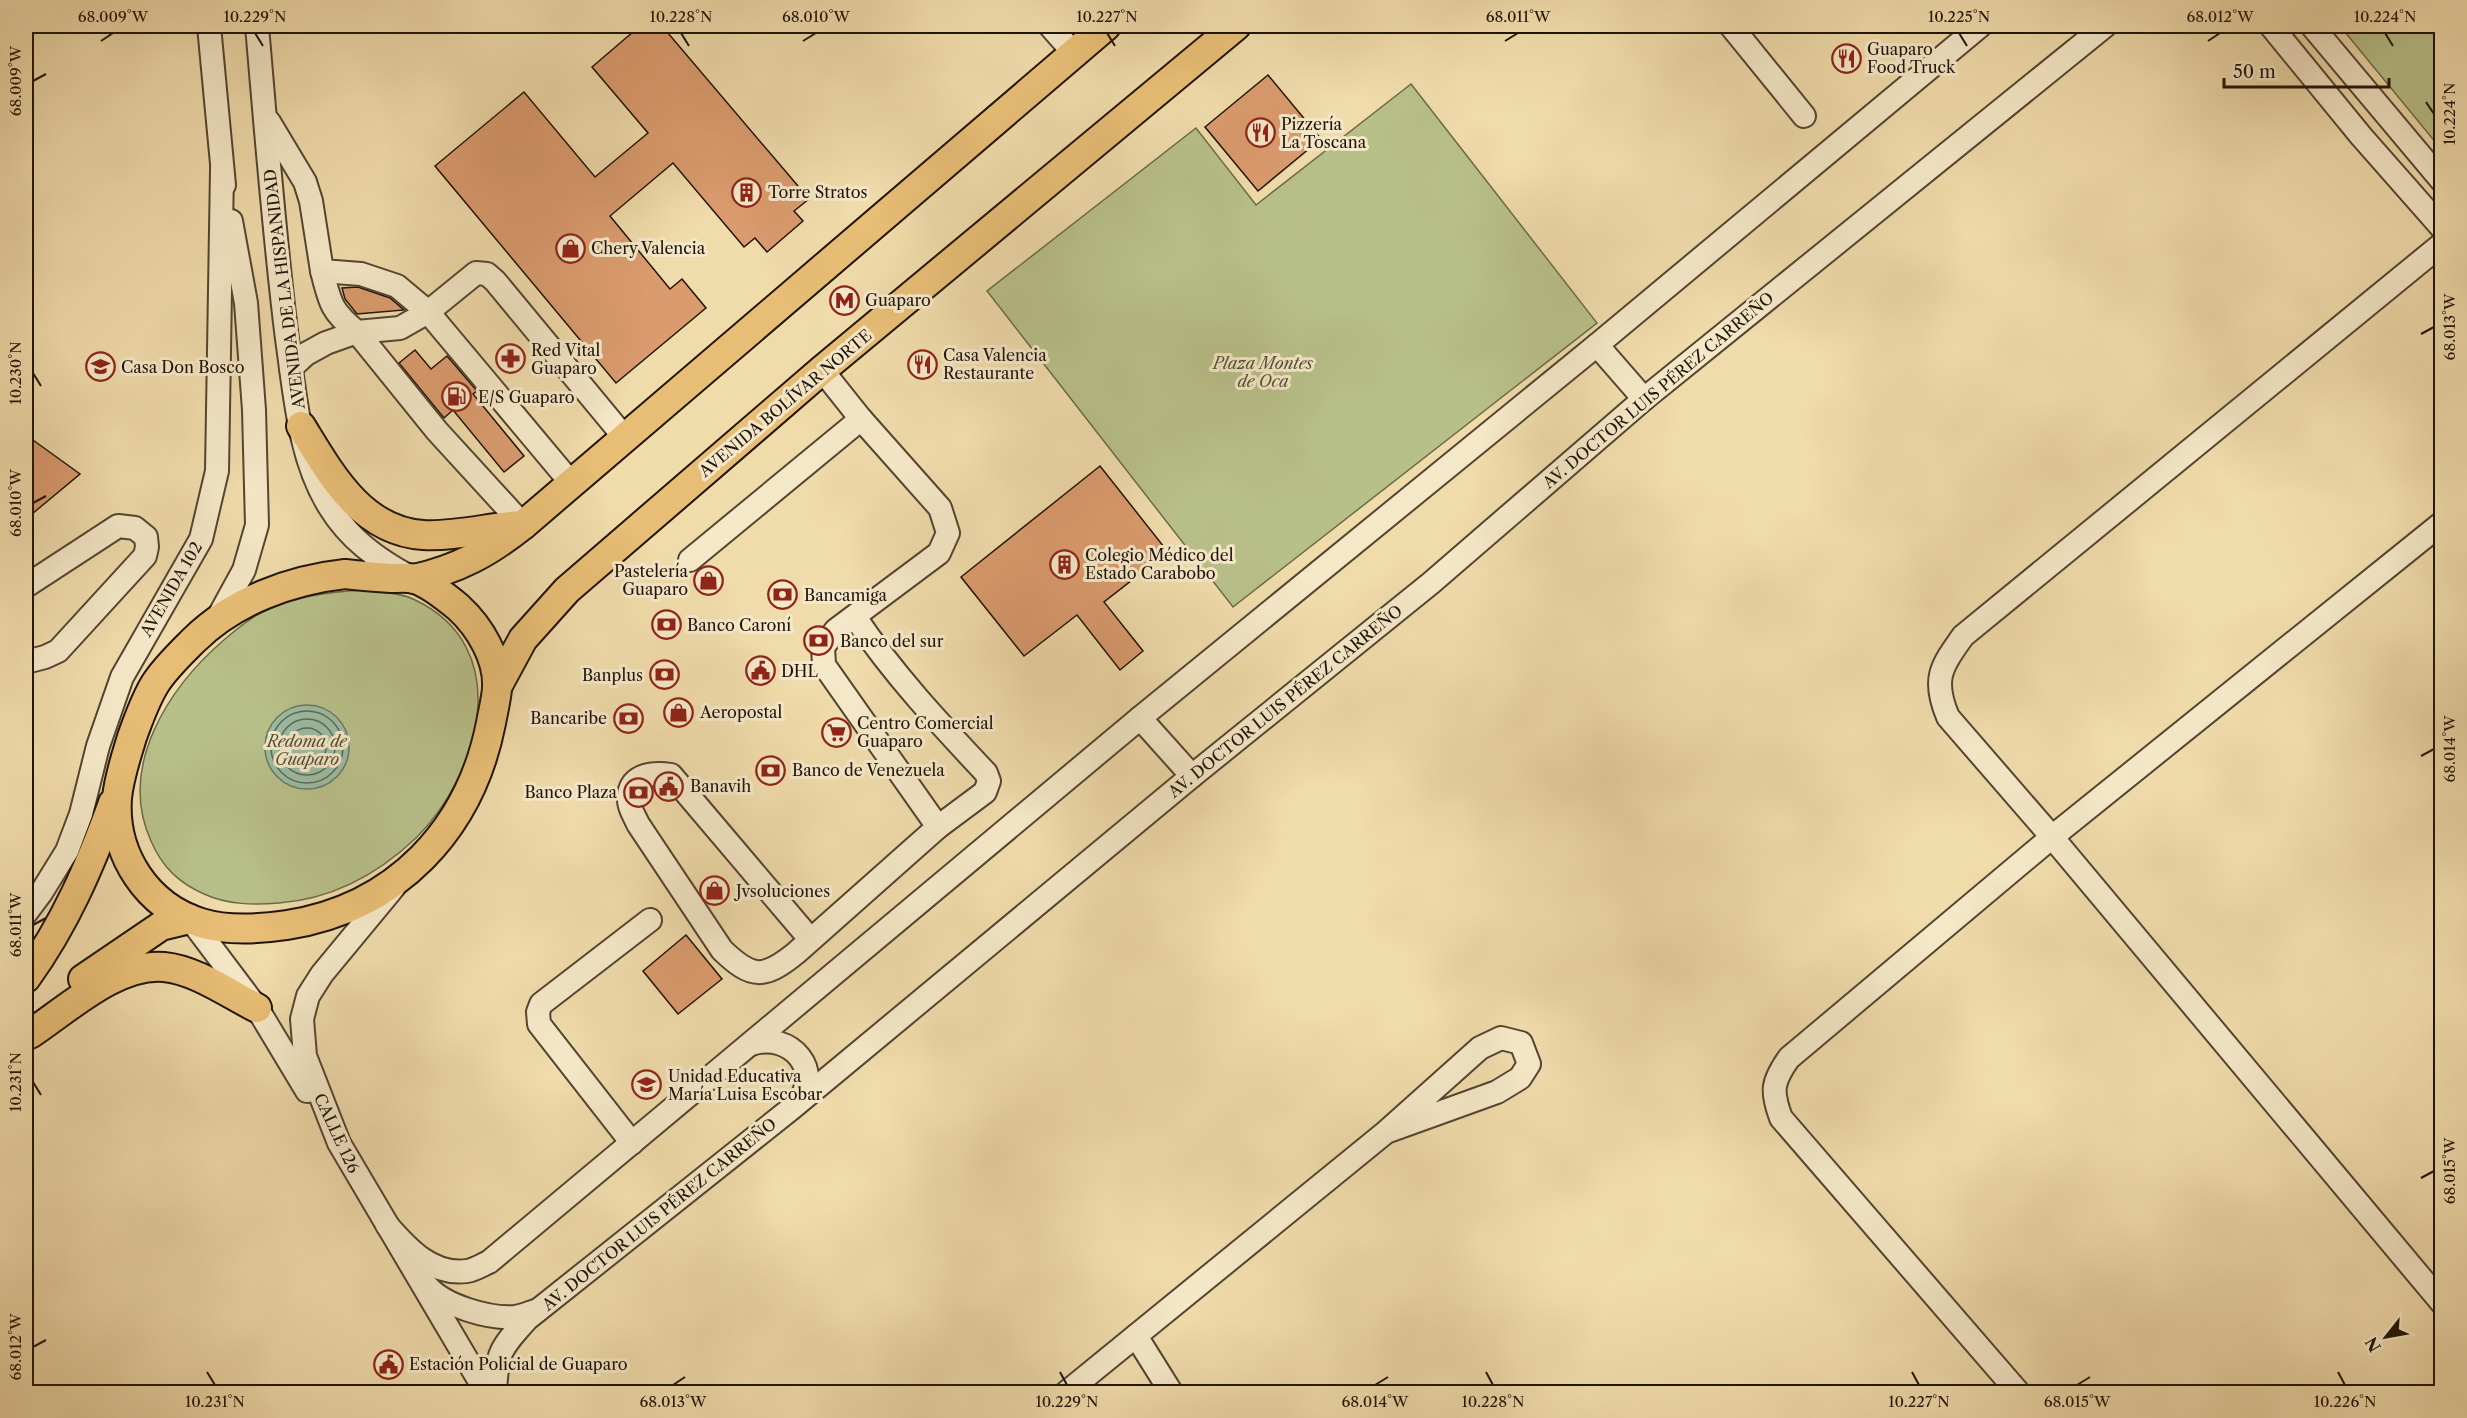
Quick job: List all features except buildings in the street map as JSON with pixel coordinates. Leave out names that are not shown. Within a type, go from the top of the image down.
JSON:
[{"type":"main road","name":"AVENIDA BOLÍVAR NORTE","points":[[497,687],[523,639],[567,590],[822,370],[1236,26]]},
{"type":"main road","points":[[26,978],[74,902],[91,864],[120,781],[140,712],[156,682],[193,640],[215,622],[270,592],[301,581],[345,574],[414,579],[446,572],[475,559],[501,543],[1102,27]]},
{"type":"main road","points":[[301,426],[333,477],[354,502],[399,532],[424,535],[523,525]]},
{"type":"main road","points":[[120,781],[117,822],[125,855],[136,875],[154,897],[167,907],[190,919],[211,926],[249,927],[308,921],[336,913],[372,896],[404,875],[445,832],[461,808],[482,761],[497,687],[494,663],[487,646],[468,616],[448,598],[414,579]]},
{"type":"main road","points":[[28,1035],[56,1002],[103,964],[161,926],[190,919]]},
{"type":"main road","points":[[28,1035],[109,980],[146,969],[164,967],[186,973],[257,1008]]},
{"type":"street","points":[[209,26],[222,170],[246,303],[254,410],[257,525],[244,570],[215,622]]},
{"type":"street","name":"AVENIDA DE LA HISPANIDAD","points":[[256,26],[291,368],[306,452],[315,478],[329,506],[349,534],[382,561],[414,579]]},
{"type":"street","points":[[1050,26],[1073,52]]},
{"type":"street","points":[[1731,26],[1804,116]]},
{"type":"street","points":[[387,1225],[410,1252],[449,1271],[468,1271],[489,1262],[1140,718],[1596,345],[1980,26]]},
{"type":"street","name":"AV. DOCTOR LUIS PÉREZ CARREÑO","points":[[495,1392],[496,1361],[506,1342],[539,1310],[792,1108],[1192,776],[1431,584],[1644,399],[2104,26]]},
{"type":"street","points":[[2271,26],[2361,136],[2442,228]]},
{"type":"street","points":[[2312,26],[2442,181]]},
{"type":"street","points":[[265,114],[275,136],[304,182],[311,201],[322,272],[332,307],[342,320],[357,332],[437,430],[523,525]]},
{"type":"street","name":"AVENIDA 102","points":[[26,913],[67,851],[81,814],[98,746],[122,676],[201,538],[212,499],[217,471],[222,170]]},
{"type":"street","points":[[2437,1288],[1948,717],[1940,697],[1940,679],[1947,659],[1963,636],[2442,244]]},
{"type":"street","points":[[322,272],[361,274],[397,286],[428,312],[572,484]]},
{"type":"street","points":[[291,368],[306,354],[326,343],[357,332],[400,328],[428,312],[476,273],[487,274],[625,438]]},
{"type":"street","points":[[1596,345],[1644,399]]},
{"type":"street","points":[[822,370],[861,419],[940,508],[948,533],[939,553],[836,630],[823,647],[824,665],[938,827]]},
{"type":"street","points":[[690,560],[861,419]]},
{"type":"street","points":[[2018,1392],[1794,1135],[1781,1118],[1773,1096],[1776,1076],[1788,1058],[2052,837],[2442,523]]},
{"type":"street","points":[[26,586],[118,526],[135,528],[146,537],[147,547],[144,556],[58,651],[26,662]]},
{"type":"street","points":[[810,939],[671,775],[654,772],[642,776],[631,786],[629,802],[638,824],[722,950],[739,967],[754,973],[777,968],[938,827],[985,792],[989,781],[986,773],[913,695],[855,617]]},
{"type":"street","points":[[1140,718],[1192,776]]},
{"type":"street","name":"CALLE 126","points":[[404,875],[322,974],[308,996],[302,1019],[305,1056],[339,1143],[486,1392]]},
{"type":"street","points":[[190,919],[257,1008],[339,1143]]},
{"type":"street","points":[[632,1143],[539,1024],[538,1012],[541,1004],[650,920]]},
{"type":"street","points":[[1067,1392],[1386,1132],[1480,1048],[1501,1038],[1521,1042],[1529,1064],[1520,1078],[1497,1092],[1386,1132]]},
{"type":"street","points":[[751,1044],[763,1040],[776,1040],[792,1049],[803,1063],[806,1076],[805,1088],[800,1099],[792,1108]]},
{"type":"street","points":[[418,1276],[431,1292],[459,1306],[483,1314],[518,1317],[539,1310]]},
{"type":"street","points":[[1136,1336],[1171,1392]]},
{"type":"green space","points":[[2340,26],[2441,26],[2441,149]]},
{"type":"green space","name":"Plaza Montes de Oca","points":[[1411,84],[1597,323],[1233,607],[987,291],[1196,128],[1256,205]]},
{"type":"green space","name":"Redoma de Guaparo","points":[[362,590],[413,599],[445,620],[466,647],[476,678],[478,712],[471,746],[457,780],[439,811],[416,838],[386,863],[336,890],[299,901],[260,904],[222,900],[195,890],[172,873],[160,859],[151,841],[142,813],[140,785],[145,757],[154,730],[168,704],[204,658],[245,623],[261,613],[302,598]]},
{"type":"water","points":[[307,705],[323,708],[337,717],[346,731],[349,747],[346,763],[337,777],[323,786],[307,789],[291,786],[277,777],[268,763],[265,747],[268,731],[277,717],[291,708]]},
{"type":"place","name":"Guaparo Food Truck","points":[[1846,58]]},
{"type":"place","name":"Pizzería La Toscana","points":[[1260,133]]},
{"type":"place","name":"Torre Stratos","points":[[747,192]]},
{"type":"place","name":"Chery Valencia","points":[[570,248]]},
{"type":"place","name":"Guaparo","points":[[844,300]]},
{"type":"place","name":"Red Vital Guaparo","points":[[510,359]]},
{"type":"place","name":"Casa Valencia Restaurante","points":[[922,364]]},
{"type":"place","name":"Casa Don Bosco","points":[[100,367]]},
{"type":"place","name":"E/S Guaparo","points":[[457,397]]},
{"type":"place","name":"Colegio Médico del Estado Carabobo","points":[[1064,564]]},
{"type":"place","name":"Pastelería Guaparo","points":[[709,580]]},
{"type":"place","name":"Bancamiga","points":[[783,595]]},
{"type":"place","name":"Banco Caroní","points":[[666,625]]},
{"type":"place","name":"Banco del sur","points":[[819,641]]},
{"type":"place","name":"DHL","points":[[760,671]]},
{"type":"place","name":"Banplus","points":[[664,675]]},
{"type":"place","name":"Aeropostal","points":[[679,712]]},
{"type":"place","name":"Bancaribe","points":[[628,718]]},
{"type":"place","name":"Centro Comercial Guaparo","points":[[836,732]]},
{"type":"place","name":"Banco de Venezuela","points":[[771,770]]},
{"type":"place","name":"Banavih","points":[[669,786]]},
{"type":"place","name":"Banco Plaza","points":[[638,792]]},
{"type":"place","name":"Jvsoluciones","points":[[715,891]]},
{"type":"place","name":"Unidad Educativa María Luisa Escobar","points":[[647,1085]]},
{"type":"place","name":"Estación Policial de Guaparo","points":[[388,1364]]}]
